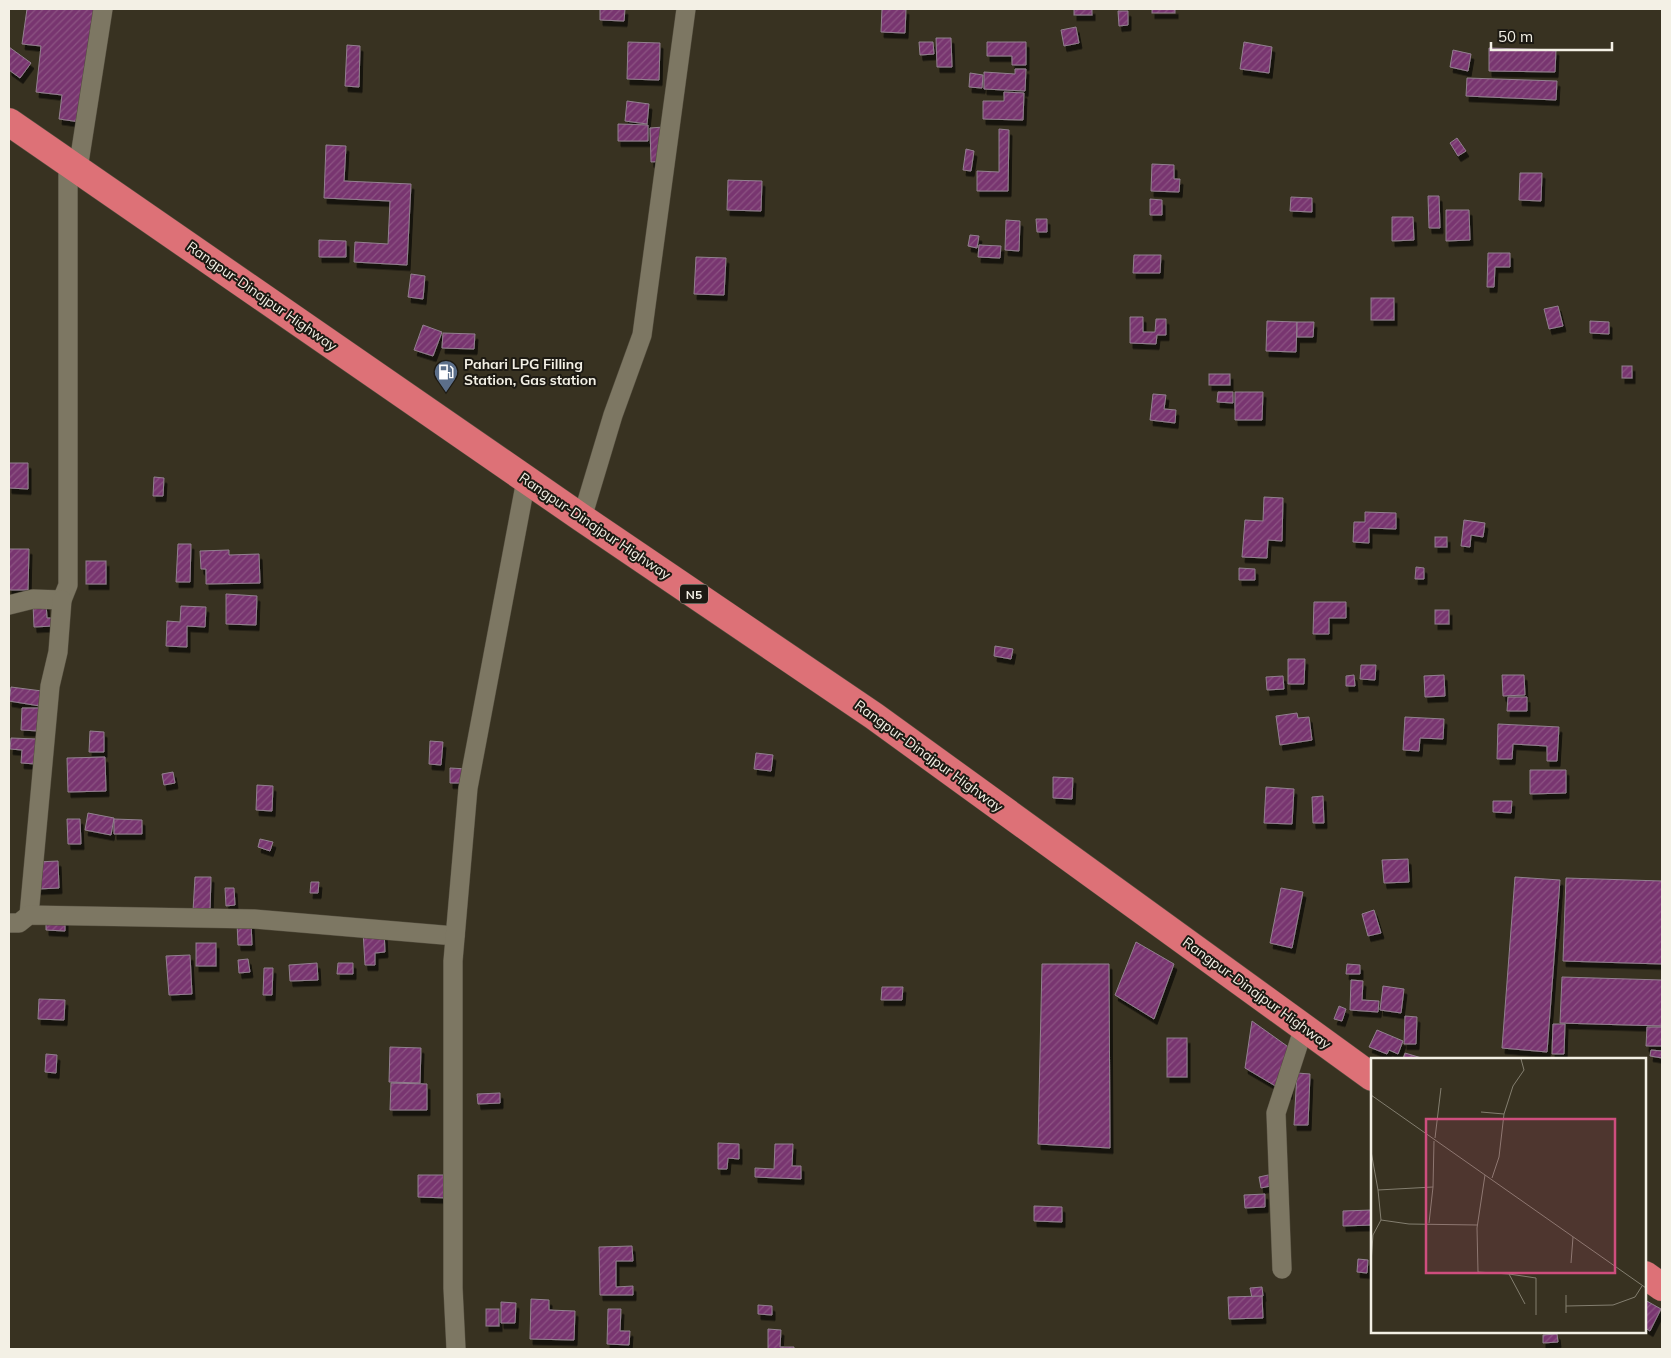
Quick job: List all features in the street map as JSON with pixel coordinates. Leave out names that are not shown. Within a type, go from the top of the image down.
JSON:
[{"type":"highway","name":"Rangpur-Dinajpur Highway","points":[[9,122],[526,480],[874,716],[1371,1076]]},
{"type":"highway","points":[[1646,1276],[1662,1287]]},
{"type":"street","points":[[29,915],[50,686],[58,652],[62,600],[68,585],[73,166],[103,9]]},
{"type":"street","points":[[582,518],[613,415],[642,335],[686,9]]},
{"type":"street","points":[[456,1349],[453,1288],[453,961],[455,936],[468,788],[526,480]]},
{"type":"street","points":[[9,604],[33,599],[62,600]]},
{"type":"street","points":[[9,923],[19,923],[29,915],[254,919],[455,936]]},
{"type":"street","points":[[1282,1269],[1276,1113],[1304,1027]]},
{"type":"building","points":[[27,9],[100,9],[87,123],[59,119],[62,95],[36,92],[41,46],[22,44]]},
{"type":"building","points":[[600,9],[625,9],[624,21],[600,20]]},
{"type":"building","points":[[882,9],[906,9],[905,33],[881,32]]},
{"type":"building","points":[[1074,9],[1092,9],[1092,15],[1074,15]]},
{"type":"building","points":[[1152,9],[1175,9],[1175,13],[1152,13]]},
{"type":"building","points":[[1118,11],[1128,11],[1128,25],[1119,26]]},
{"type":"building","points":[[1076,27],[1079,43],[1064,46],[1061,30]]},
{"type":"building","points":[[936,38],[951,38],[952,67],[937,67]]},
{"type":"building","points":[[628,42],[660,43],[659,80],[627,79]]},
{"type":"building","points":[[919,42],[933,42],[934,54],[920,55]]},
{"type":"building","points":[[987,42],[1026,42],[1026,65],[1012,65],[1012,56],[987,56]]},
{"type":"building","points":[[1244,42],[1272,47],[1269,73],[1240,69]]},
{"type":"building","points":[[347,45],[360,46],[359,87],[345,86]]},
{"type":"building","points":[[9,47],[31,63],[20,78],[9,70]]},
{"type":"building","points":[[1489,48],[1556,50],[1555,72],[1489,71]]},
{"type":"building","points":[[1453,50],[1471,54],[1468,71],[1450,67]]},
{"type":"building","points":[[1015,69],[1026,69],[1025,91],[984,89],[984,72],[1015,74]]},
{"type":"building","points":[[970,73],[983,75],[982,88],[969,87]]},
{"type":"building","points":[[1467,78],[1557,81],[1556,100],[1466,96]]},
{"type":"building","points":[[1004,92],[1024,93],[1023,120],[983,119],[983,101],[1004,101]]},
{"type":"building","points":[[627,101],[649,104],[647,124],[625,121]]},
{"type":"building","points":[[618,124],[648,125],[648,141],[618,141]]},
{"type":"building","points":[[664,127],[665,161],[651,162],[650,128]]},
{"type":"building","points":[[999,129],[1009,130],[1008,191],[977,191],[977,171],[999,172]]},
{"type":"building","points":[[1457,138],[1466,151],[1458,156],[1450,143]]},
{"type":"building","points":[[326,145],[346,146],[344,181],[411,184],[407,265],[354,262],[355,242],[388,244],[390,201],[324,198]]},
{"type":"building","points":[[966,149],[974,151],[971,171],[963,170]]},
{"type":"building","points":[[1152,164],[1174,165],[1174,179],[1180,179],[1179,192],[1151,191]]},
{"type":"building","points":[[1520,173],[1542,173],[1541,201],[1519,200]]},
{"type":"building","points":[[728,180],[762,181],[761,211],[727,210]]},
{"type":"building","points":[[1428,196],[1439,196],[1440,228],[1429,228]]},
{"type":"building","points":[[1291,197],[1312,198],[1312,212],[1290,211]]},
{"type":"building","points":[[1150,199],[1162,200],[1162,215],[1150,215]]},
{"type":"building","points":[[1446,210],[1469,210],[1470,240],[1446,241]]},
{"type":"building","points":[[1392,217],[1413,217],[1414,240],[1392,241]]},
{"type":"building","points":[[1036,219],[1047,219],[1047,232],[1037,232]]},
{"type":"building","points":[[1006,220],[1020,221],[1019,251],[1005,250]]},
{"type":"building","points":[[970,235],[979,236],[977,248],[968,246]]},
{"type":"building","points":[[319,240],[346,241],[346,257],[319,257]]},
{"type":"building","points":[[979,245],[1001,246],[1000,258],[978,257]]},
{"type":"building","points":[[1488,253],[1510,253],[1510,267],[1495,267],[1494,287],[1487,287]]},
{"type":"building","points":[[1134,255],[1161,255],[1160,273],[1133,273]]},
{"type":"building","points":[[696,257],[726,258],[724,295],[694,294]]},
{"type":"building","points":[[411,274],[425,276],[423,299],[408,297]]},
{"type":"building","points":[[1371,298],[1394,298],[1394,320],[1371,320]]},
{"type":"building","points":[[1558,306],[1563,326],[1549,329],[1544,309]]},
{"type":"building","points":[[1130,317],[1143,317],[1143,332],[1155,332],[1156,319],[1166,319],[1166,335],[1157,335],[1156,344],[1130,343]]},
{"type":"building","points":[[1267,321],[1297,322],[1296,352],[1266,351]]},
{"type":"building","points":[[1590,321],[1609,322],[1609,334],[1590,333]]},
{"type":"building","points":[[1297,322],[1314,322],[1313,337],[1297,337]]},
{"type":"building","points":[[423,325],[442,332],[433,356],[414,350]]},
{"type":"building","points":[[443,333],[475,334],[474,349],[442,348]]},
{"type":"building","points":[[1622,366],[1632,366],[1632,378],[1622,378]]},
{"type":"building","points":[[1209,374],[1230,374],[1230,385],[1209,385]]},
{"type":"building","points":[[1218,392],[1233,392],[1233,403],[1217,402]]},
{"type":"building","points":[[1235,392],[1263,392],[1262,420],[1235,420]]},
{"type":"building","points":[[1153,394],[1166,395],[1164,409],[1176,410],[1175,423],[1150,420]]},
{"type":"building","points":[[9,463],[28,463],[28,489],[9,488]]},
{"type":"building","points":[[154,477],[164,478],[163,496],[153,496]]},
{"type":"building","points":[[1264,497],[1283,498],[1282,541],[1268,540],[1267,558],[1242,557],[1245,520],[1263,521]]},
{"type":"building","points":[[1365,512],[1396,513],[1396,529],[1369,528],[1369,543],[1353,542],[1354,522],[1365,522]]},
{"type":"building","points":[[1464,520],[1485,523],[1483,537],[1471,535],[1470,547],[1461,546]]},
{"type":"building","points":[[1435,537],[1447,537],[1447,547],[1435,547]]},
{"type":"building","points":[[178,544],[191,544],[190,582],[176,582]]},
{"type":"building","points":[[9,549],[29,549],[28,590],[9,590]]},
{"type":"building","points":[[229,550],[229,555],[259,554],[260,583],[206,584],[206,569],[201,569],[200,551]]},
{"type":"building","points":[[86,561],[106,561],[106,584],[86,584]]},
{"type":"building","points":[[1416,567],[1424,568],[1424,579],[1415,579]]},
{"type":"building","points":[[1239,568],[1255,569],[1255,580],[1239,580]]},
{"type":"building","points":[[226,594],[257,596],[256,625],[226,624]]},
{"type":"building","points":[[1314,602],[1346,602],[1346,618],[1329,618],[1329,634],[1313,634]]},
{"type":"building","points":[[46,603],[47,618],[53,618],[53,626],[34,627],[33,604]]},
{"type":"building","points":[[181,606],[206,607],[205,627],[187,626],[187,647],[166,646],[167,621],[180,622]]},
{"type":"building","points":[[1435,610],[1449,610],[1449,624],[1435,624]]},
{"type":"building","points":[[995,646],[1013,649],[1011,659],[994,656]]},
{"type":"building","points":[[1288,659],[1305,659],[1304,684],[1288,684]]},
{"type":"building","points":[[1361,665],[1376,665],[1375,680],[1360,679]]},
{"type":"building","points":[[1354,675],[1355,686],[1346,686],[1346,676]]},
{"type":"building","points":[[1444,675],[1445,696],[1425,697],[1424,676]]},
{"type":"building","points":[[1502,675],[1524,675],[1525,695],[1503,696]]},
{"type":"building","points":[[1283,676],[1284,689],[1267,690],[1266,677]]},
{"type":"building","points":[[11,687],[42,691],[40,706],[9,701]]},
{"type":"building","points":[[1508,697],[1527,697],[1527,711],[1507,711]]},
{"type":"building","points":[[22,708],[40,708],[39,731],[21,730]]},
{"type":"building","points":[[1297,713],[1298,718],[1309,717],[1312,740],[1280,745],[1276,716]]},
{"type":"building","points":[[1405,717],[1444,719],[1443,739],[1420,738],[1419,751],[1403,750]]},
{"type":"building","points":[[1498,724],[1559,727],[1557,761],[1547,761],[1547,746],[1513,744],[1512,759],[1497,759]]},
{"type":"building","points":[[90,731],[104,732],[104,752],[89,752]]},
{"type":"building","points":[[11,738],[37,739],[36,764],[21,763],[22,750],[10,749]]},
{"type":"building","points":[[430,741],[443,742],[441,765],[429,764]]},
{"type":"building","points":[[756,753],[773,755],[771,771],[754,769]]},
{"type":"building","points":[[105,757],[106,791],[68,792],[67,758]]},
{"type":"building","points":[[450,768],[468,769],[467,783],[450,783]]},
{"type":"building","points":[[1530,770],[1566,770],[1566,793],[1530,794]]},
{"type":"building","points":[[173,772],[175,783],[164,785],[162,774]]},
{"type":"building","points":[[1053,777],[1073,778],[1072,799],[1053,798]]},
{"type":"building","points":[[257,785],[273,786],[272,811],[256,810]]},
{"type":"building","points":[[1266,787],[1294,789],[1292,824],[1264,823]]},
{"type":"building","points":[[1323,796],[1324,823],[1313,823],[1312,797]]},
{"type":"building","points":[[1493,801],[1512,801],[1511,813],[1493,812]]},
{"type":"building","points":[[88,813],[114,818],[111,835],[85,830]]},
{"type":"building","points":[[67,819],[80,819],[81,844],[68,844]]},
{"type":"building","points":[[114,819],[142,820],[142,834],[114,834]]},
{"type":"building","points":[[260,839],[273,842],[270,851],[258,847]]},
{"type":"building","points":[[1408,859],[1409,882],[1384,883],[1382,860]]},
{"type":"building","points":[[58,861],[59,888],[37,889],[37,862]]},
{"type":"building","points":[[195,877],[211,877],[210,911],[193,911]]},
{"type":"building","points":[[1515,877],[1560,880],[1547,1052],[1502,1048]]},
{"type":"building","points":[[1566,878],[1662,881],[1662,964],[1563,961]]},
{"type":"building","points":[[311,882],[319,882],[318,893],[310,893]]},
{"type":"building","points":[[225,888],[234,888],[235,905],[226,906]]},
{"type":"building","points":[[1281,888],[1303,892],[1292,948],[1270,943]]},
{"type":"building","points":[[1374,910],[1381,933],[1368,936],[1362,914]]},
{"type":"building","points":[[46,918],[65,919],[65,931],[46,930]]},
{"type":"building","points":[[237,922],[251,922],[252,945],[238,945]]},
{"type":"building","points":[[384,930],[385,952],[375,953],[375,965],[365,965],[363,931]]},
{"type":"building","points":[[1136,942],[1174,964],[1154,1019],[1115,995]]},
{"type":"building","points":[[196,943],[216,943],[216,966],[196,966]]},
{"type":"building","points":[[190,955],[192,994],[169,995],[166,956]]},
{"type":"building","points":[[248,959],[250,972],[239,973],[238,960]]},
{"type":"building","points":[[317,963],[318,980],[290,981],[289,965]]},
{"type":"building","points":[[338,963],[353,963],[353,974],[337,974]]},
{"type":"building","points":[[1042,964],[1109,964],[1110,1148],[1038,1144]]},
{"type":"building","points":[[1347,964],[1360,965],[1360,974],[1346,974]]},
{"type":"building","points":[[264,968],[273,968],[272,995],[263,995]]},
{"type":"building","points":[[1562,977],[1662,980],[1662,1026],[1560,1023]]},
{"type":"building","points":[[1351,980],[1363,981],[1362,1000],[1379,1001],[1378,1012],[1350,1010]]},
{"type":"building","points":[[1383,986],[1404,989],[1401,1013],[1380,1010]]},
{"type":"building","points":[[882,987],[903,987],[902,1000],[881,1000]]},
{"type":"building","points":[[39,999],[65,1000],[64,1020],[38,1019]]},
{"type":"building","points":[[1339,1006],[1346,1009],[1342,1021],[1334,1019]]},
{"type":"building","points":[[1405,1016],[1417,1017],[1416,1044],[1404,1044]]},
{"type":"building","points":[[1252,1021],[1294,1051],[1289,1094],[1245,1068]]},
{"type":"building","points":[[1553,1024],[1565,1024],[1564,1054],[1552,1054]]},
{"type":"building","points":[[1647,1027],[1662,1027],[1662,1046],[1646,1046]]},
{"type":"building","points":[[1377,1030],[1403,1041],[1398,1054],[1389,1050],[1387,1054],[1369,1047]]},
{"type":"building","points":[[1167,1038],[1187,1038],[1187,1077],[1167,1077]]},
{"type":"building","points":[[390,1047],[421,1048],[420,1083],[389,1082]]},
{"type":"building","points":[[1651,1050],[1662,1051],[1662,1058],[1650,1056]]},
{"type":"building","points":[[1405,1053],[1422,1058],[1403,1058]]},
{"type":"building","points":[[46,1054],[57,1055],[56,1073],[45,1072]]},
{"type":"building","points":[[1297,1073],[1310,1074],[1308,1125],[1294,1125]]},
{"type":"building","points":[[391,1083],[427,1084],[427,1110],[390,1110]]},
{"type":"building","points":[[500,1093],[500,1103],[478,1104],[477,1094]]},
{"type":"building","points":[[718,1143],[739,1144],[739,1159],[728,1158],[727,1169],[718,1169]]},
{"type":"building","points":[[775,1144],[793,1144],[792,1166],[801,1166],[801,1179],[755,1177],[755,1168],[774,1169]]},
{"type":"building","points":[[1273,1174],[1275,1185],[1261,1188],[1259,1177]]},
{"type":"building","points":[[418,1175],[449,1175],[449,1198],[418,1197]]},
{"type":"building","points":[[1265,1194],[1265,1207],[1245,1208],[1244,1195]]},
{"type":"building","points":[[1034,1206],[1062,1207],[1062,1222],[1034,1221]]},
{"type":"building","points":[[1371,1210],[1371,1225],[1343,1226],[1343,1211]]},
{"type":"building","points":[[632,1246],[633,1261],[616,1261],[616,1287],[633,1286],[633,1295],[600,1295],[599,1247]]},
{"type":"building","points":[[1358,1259],[1368,1260],[1367,1273],[1357,1272]]},
{"type":"building","points":[[1262,1287],[1263,1296],[1252,1298],[1250,1288]]},
{"type":"building","points":[[1262,1296],[1263,1318],[1229,1319],[1228,1297]]},
{"type":"building","points":[[531,1299],[549,1300],[549,1310],[575,1311],[574,1340],[530,1339]]},
{"type":"building","points":[[1646,1301],[1661,1309],[1650,1331],[1646,1329]]},
{"type":"building","points":[[501,1302],[516,1303],[515,1323],[501,1323]]},
{"type":"building","points":[[758,1305],[772,1306],[772,1315],[758,1314]]},
{"type":"building","points":[[486,1309],[499,1309],[499,1326],[486,1326]]},
{"type":"building","points":[[608,1309],[621,1309],[620,1331],[630,1331],[629,1345],[607,1344]]},
{"type":"building","points":[[768,1329],[781,1330],[780,1347],[794,1347],[794,1349],[768,1349]]},
{"type":"building","points":[[1557,1334],[1558,1342],[1543,1343],[1543,1335]]},
{"type":"place","name":"Pahari LPG Filling Station, Gas station","points":[[446,393]]}]
